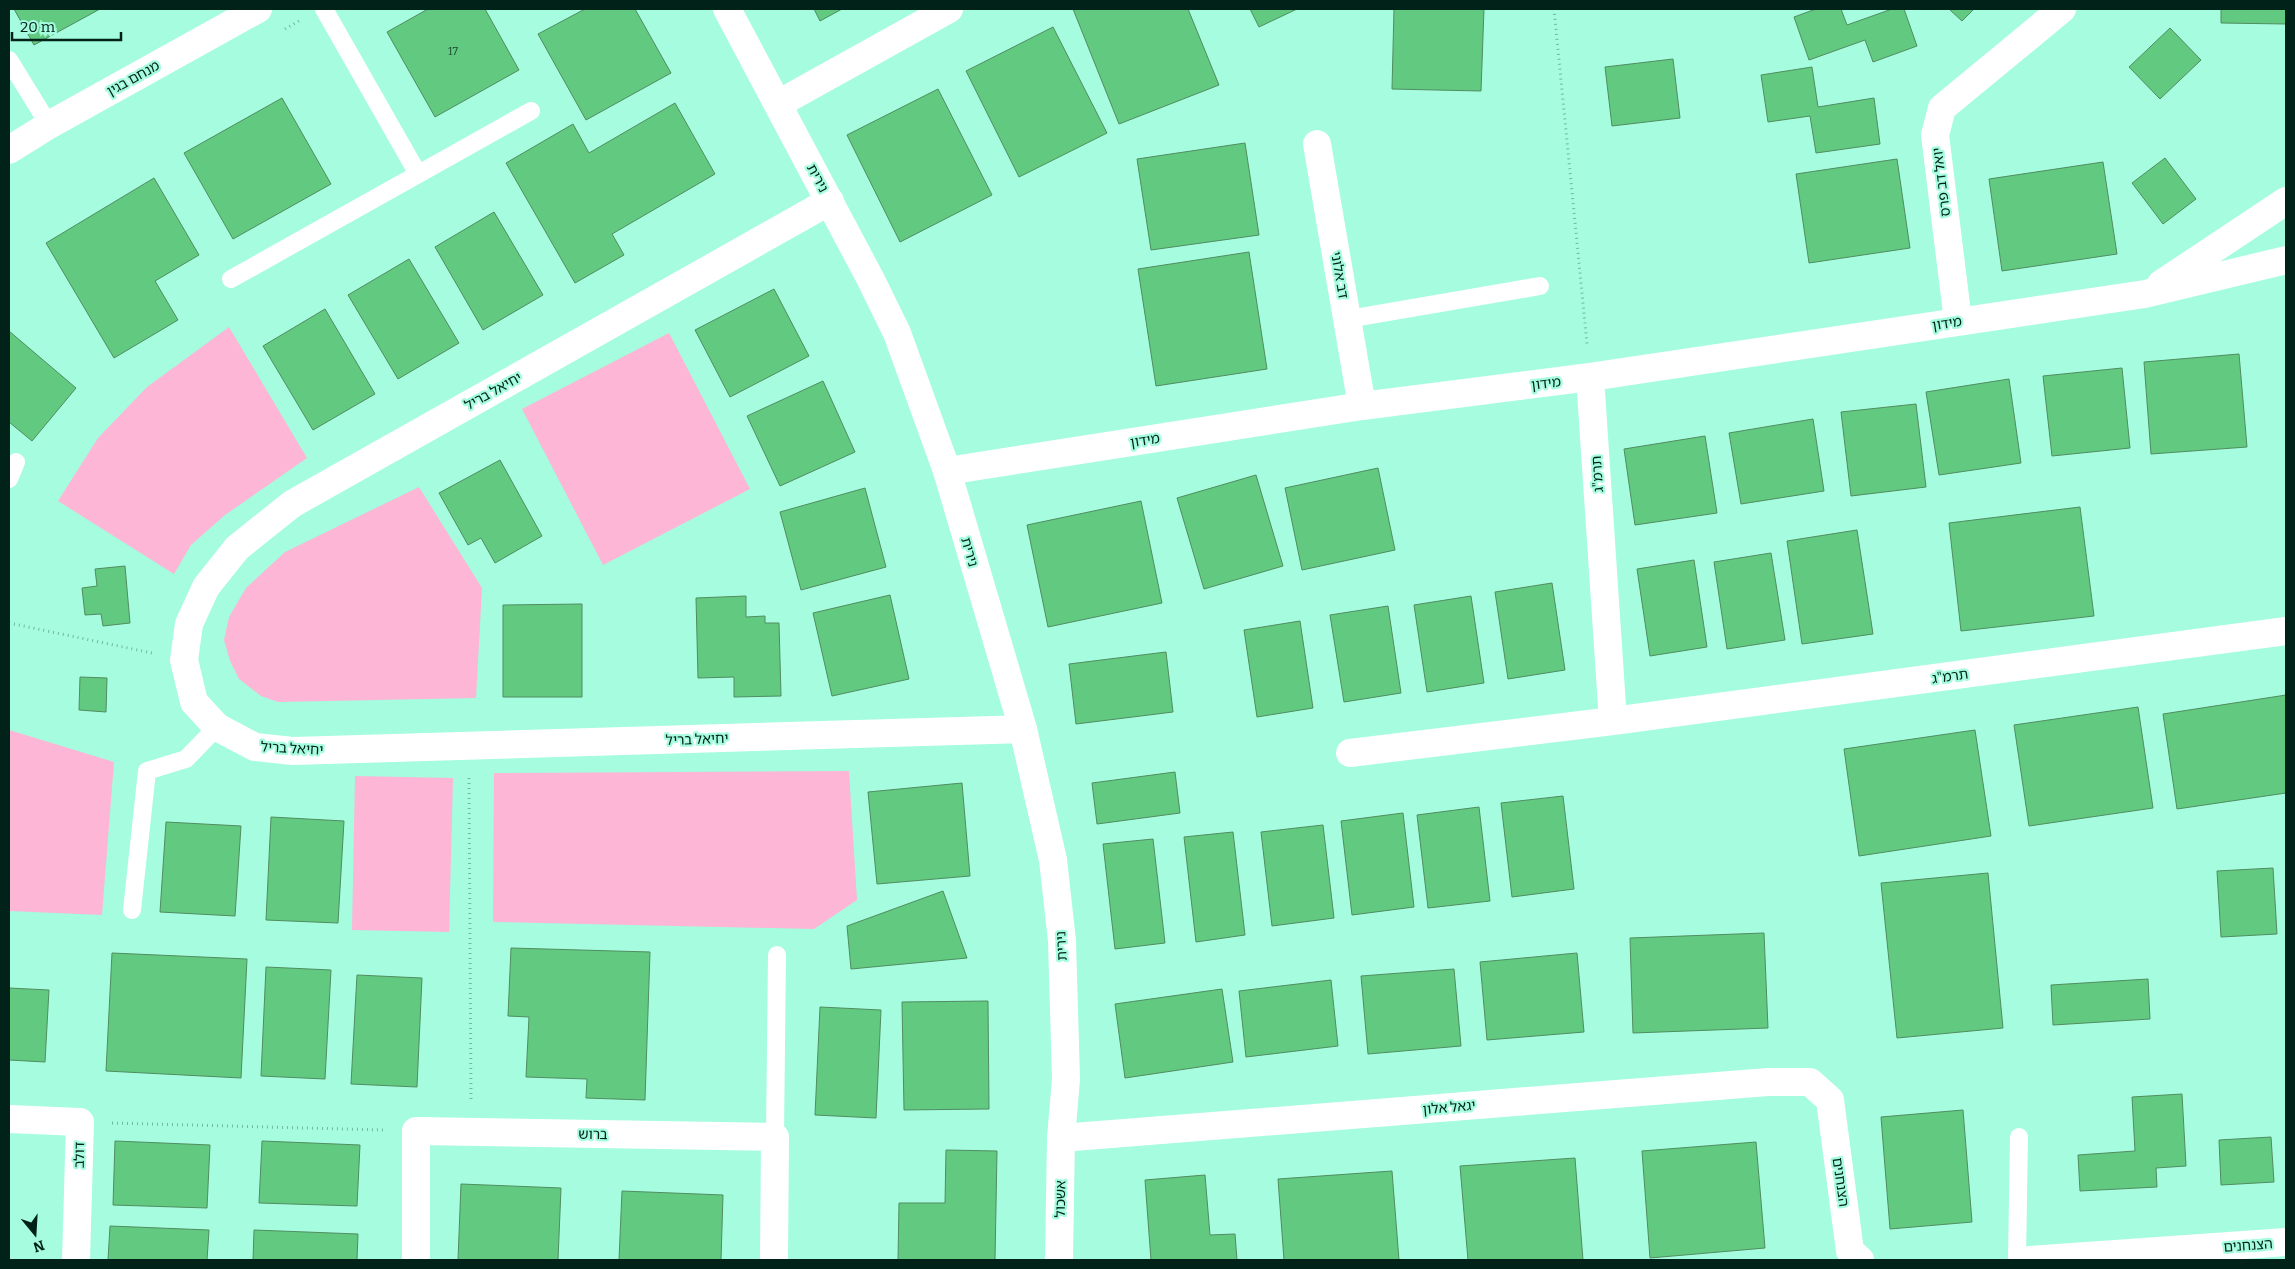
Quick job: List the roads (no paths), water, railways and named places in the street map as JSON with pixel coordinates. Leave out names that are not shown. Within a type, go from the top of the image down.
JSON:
[{"type":"street","name":"מנחם בגין","points":[[9,150],[49,125],[258,9]]},
{"type":"street","name":"נירית","points":[[727,9],[830,201],[897,333],[947,471],[1023,729],[1053,860],[1062,941],[1066,1079],[1061,1138]]},
{"type":"street","name":"יואל דב פרס","points":[[1958,321],[1935,135],[1942,108],[2062,9]]},
{"type":"street","points":[[778,104],[943,10]]},
{"type":"street","name":"דב אלוני","points":[[1317,144],[1362,406]]},
{"type":"street","name":"מידון","points":[[2145,294],[2286,200]]},
{"type":"street","name":"יחיאל בריל","points":[[830,201],[292,504],[237,548],[206,587],[189,624],[184,660],[194,702],[217,727],[255,747],[293,751],[1023,729]]},
{"type":"street","name":"מידון","points":[[947,471],[1362,406],[1590,377],[2145,294],[2286,260]]},
{"type":"street","name":"תרמ\"ג","points":[[1590,377],[1613,721]]},
{"type":"street","name":"תרמ\"ג","points":[[1350,753],[1613,721],[2286,631]]},
{"type":"street","name":"יגאל אלון","points":[[1061,1138],[1768,1082],[1810,1082],[1830,1100]]},
{"type":"street","name":"הצנחנים","points":[[1830,1100],[1850,1251],[1860,1260]]},
{"type":"street","name":"דולב","points":[[9,1119],[80,1122],[76,1260]]},
{"type":"street","name":"ברוש","points":[[416,1260],[416,1132],[775,1137]]},
{"type":"street","points":[[774,1260],[775,1137]]},
{"type":"street","name":"אשכול","points":[[1059,1260],[1061,1138]]},
{"type":"street","name":"הצנחנים","points":[[2030,1260],[2286,1242]]},
{"type":"lane","points":[[324,9],[418,174]]},
{"type":"lane","points":[[9,60],[49,125]]},
{"type":"lane","points":[[231,279],[531,111]]},
{"type":"lane","points":[[1348,319],[1540,286]]},
{"type":"lane","points":[[9,479],[16,462]]},
{"type":"lane","points":[[132,910],[147,771],[186,760],[217,727]]},
{"type":"lane","points":[[775,1137],[777,955]]},
{"type":"lane","points":[[2017,1260],[2019,1137]]}]
